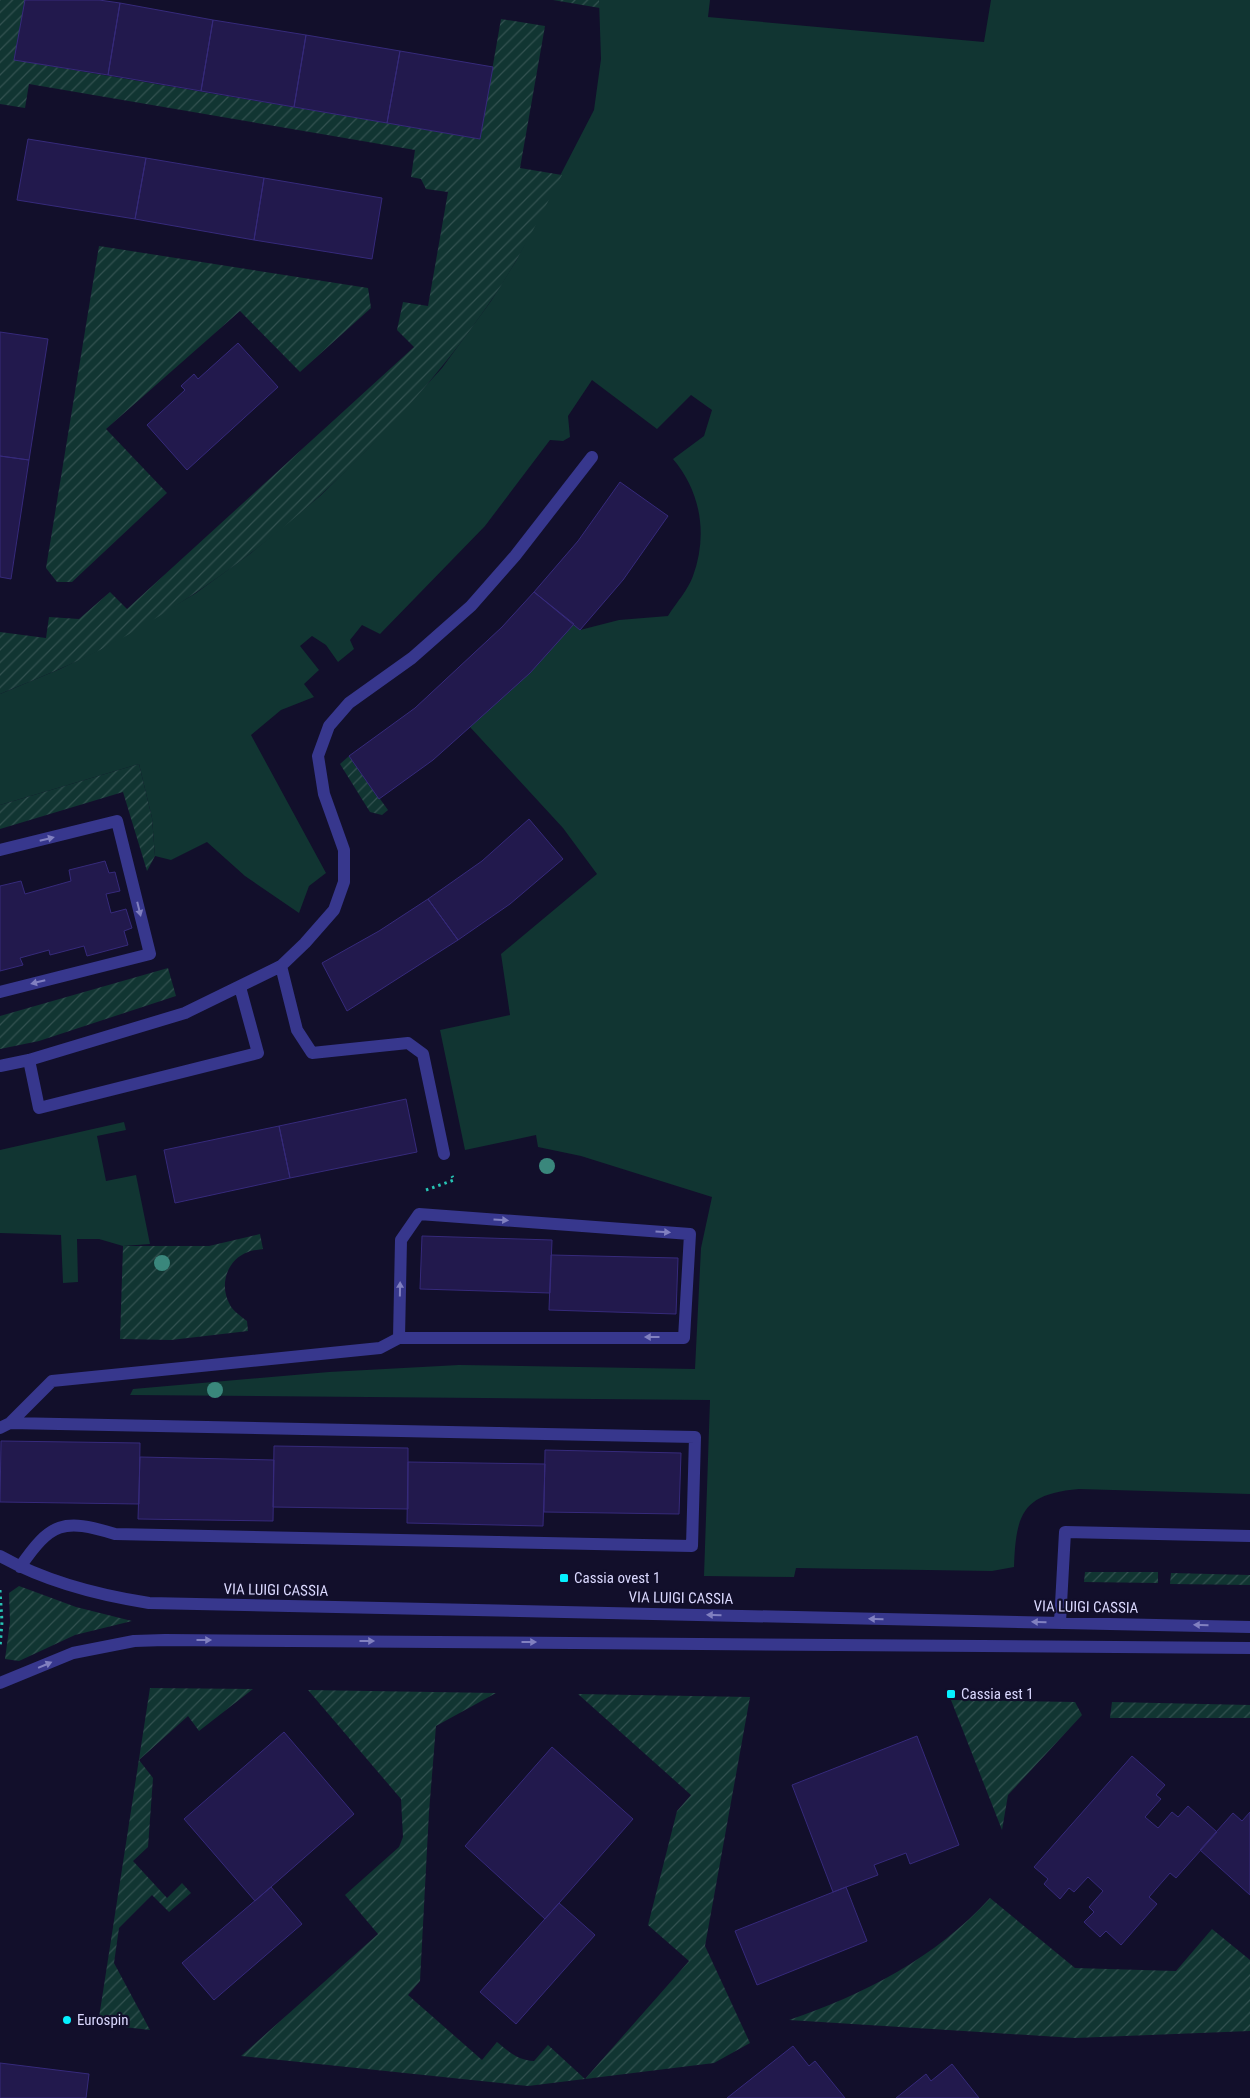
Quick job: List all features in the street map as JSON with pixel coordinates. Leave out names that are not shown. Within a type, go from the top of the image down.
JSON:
[{"type":"street","points":[[0,1066],[29,1060],[184,1013],[281,966],[305,943],[334,910],[344,882],[344,850],[324,794],[318,756],[329,726],[349,702],[412,658],[471,606],[515,556],[592,457]]},
{"type":"street","points":[[0,850],[117,821],[150,954],[0,992]]},
{"type":"street","points":[[281,966],[297,1030],[312,1053],[408,1043],[424,1054],[444,1154]]},
{"type":"street","points":[[29,1060],[39,1108],[258,1053],[240,987]]},
{"type":"street","points":[[5,1426],[52,1381],[380,1348],[399,1338],[684,1338],[690,1234],[420,1214],[401,1240],[399,1338]]},
{"type":"street","points":[[5,1426],[694,1437],[692,1546],[115,1534],[88,1526],[64,1525],[37,1542],[20,1567]]},
{"type":"street","points":[[1060,1622],[1065,1532],[1250,1536]]},
{"type":"street","name":"VIA LUIGI CASSIA","points":[[0,1556],[20,1567],[103,1596],[149,1603],[1250,1626]]},
{"type":"street","points":[[0,1683],[73,1653],[134,1641],[165,1640],[1250,1648]]},
{"type":"path","points":[[420,1214],[414,1194],[454,1180],[444,1154]]},
{"type":"path","points":[[0,1590],[2,1622],[0,1648]]},
{"type":"green space","points":[[0,0],[25,0],[15,60],[480,139],[501,19],[545,26],[520,168],[562,175],[510,271],[452,354],[366,452],[319,496],[269,539],[218,578],[164,614],[95,653],[0,694],[0,632],[46,638],[49,617],[79,619],[110,592],[127,609],[414,347],[397,330],[403,302],[428,306],[448,192],[426,189],[421,179],[411,177],[415,150],[29,84],[25,108],[0,104]]},
{"type":"green space","points":[[553,0],[599,0],[600,8]]},
{"type":"green space","points":[[599,0],[710,0],[708,17],[984,42],[991,0],[1250,0],[1250,1494],[1079,1489],[1045,1496],[1034,1502],[1020,1520],[1014,1567],[992,1571],[796,1568],[794,1577],[704,1576],[710,1400],[130,1395],[133,1389],[329,1372],[459,1365],[695,1369],[701,1248],[712,1197],[581,1156],[538,1147],[536,1135],[465,1150],[440,1030],[510,1015],[501,954],[597,874],[563,828],[470,727],[574,624],[580,630],[619,620],[668,616],[693,576],[698,561],[701,530],[696,500],[683,472],[673,459],[704,436],[712,410],[691,395],[657,429],[592,380],[568,416],[570,437],[563,441],[550,440],[485,526],[380,634],[362,625],[350,640],[354,649],[338,662],[326,645],[312,636],[300,646],[319,670],[304,684],[314,697],[281,710],[251,735],[326,873],[309,886],[299,913],[245,876],[207,842],[171,860],[155,856],[152,818],[139,764],[0,805],[0,694],[60,669],[107,646],[196,593],[251,553],[320,496],[368,449],[442,368],[491,301],[516,261],[594,110],[601,59]]},
{"type":"green space","points":[[99,246],[368,288],[371,308],[300,372],[240,311],[106,429],[167,493],[72,582],[57,582],[46,568]]},
{"type":"green space","points":[[349,756],[388,810],[382,815],[370,812],[340,764]]},
{"type":"green space","points":[[139,764],[152,818],[155,856],[147,871],[123,792],[0,829],[0,805]]},
{"type":"green space","points":[[168,968],[176,996],[39,1041],[0,1049],[0,1016]]},
{"type":"green space","points":[[124,1122],[126,1130],[97,1136],[106,1181],[136,1175],[150,1244],[123,1246],[99,1239],[77,1239],[78,1282],[63,1283],[61,1235],[0,1233],[0,1150]]},
{"type":"green space","points":[[260,1234],[263,1249],[248,1252],[234,1261],[225,1282],[225,1290],[230,1305],[235,1312],[247,1321],[248,1331],[171,1340],[120,1339],[123,1246],[209,1246]]},
{"type":"green space","points":[[1085,1572],[1158,1572],[1158,1583],[1084,1582]]},
{"type":"green space","points":[[1171,1573],[1250,1575],[1250,1585],[1170,1584]]},
{"type":"green space","points":[[19,1586],[76,1607],[132,1621],[75,1635],[19,1661],[5,1659],[10,1622],[9,1593]]},
{"type":"green space","points":[[150,1688],[253,1689],[199,1731],[188,1716],[139,1760],[153,1778],[148,1847],[133,1861],[167,1898],[182,1883],[191,1893],[169,1912],[152,1895],[119,1928],[114,1963],[150,2030],[98,2024]]},
{"type":"green space","points":[[308,1690],[496,1693],[436,1726],[429,1812],[420,1981],[408,1995],[482,2060],[497,2042],[518,2057],[534,2061],[548,2045],[585,2079],[528,2086],[241,2056],[378,1934],[345,1895],[399,1847],[403,1837],[401,1799]]},
{"type":"green space","points":[[578,1694],[750,1697],[705,1946],[750,2043],[714,2063],[585,2079],[689,1961],[648,1925],[677,1811],[691,1795]]},
{"type":"green space","points":[[951,1700],[1075,1702],[1082,1715],[1008,1795],[1002,1830]]},
{"type":"green space","points":[[1112,1702],[1250,1705],[1250,1718],[1110,1718]]},
{"type":"green space","points":[[990,1898],[1075,1968],[1176,1971],[1212,1929],[1250,1960],[1250,2031],[1075,2038],[789,2020],[845,1998],[897,1972],[946,1939]]},
{"type":"building","points":[[25,0],[99,0],[120,3],[108,75],[14,60]]},
{"type":"building","points":[[120,3],[213,20],[201,91],[108,75]]},
{"type":"building","points":[[213,20],[306,35],[294,107],[201,91]]},
{"type":"building","points":[[306,35],[400,51],[387,123],[294,107]]},
{"type":"building","points":[[400,51],[493,67],[480,139],[387,123]]},
{"type":"building","points":[[28,139],[146,158],[135,219],[17,200]]},
{"type":"building","points":[[146,158],[264,178],[254,240],[135,219]]},
{"type":"building","points":[[264,178],[382,198],[372,259],[254,240]]},
{"type":"building","points":[[0,332],[48,339],[29,460],[0,456]]},
{"type":"building","points":[[238,343],[278,387],[187,470],[147,425],[185,390],[181,386],[194,374],[198,379]]},
{"type":"building","points":[[0,456],[29,460],[11,579],[0,577]]},
{"type":"building","points":[[620,482],[668,516],[623,580],[580,630],[534,592],[578,541]]},
{"type":"building","points":[[534,592],[574,624],[530,673],[470,727],[433,760],[379,799],[349,756],[415,708],[502,627]]},
{"type":"building","points":[[529,819],[563,859],[510,904],[458,940],[428,899],[482,861]]},
{"type":"building","points":[[105,861],[109,873],[115,872],[120,891],[106,894],[111,913],[126,909],[132,928],[124,931],[128,945],[87,956],[84,946],[50,955],[49,950],[20,958],[23,965],[0,971],[0,886],[21,881],[25,894],[71,881],[69,870]]},
{"type":"building","points":[[428,899],[458,940],[347,1011],[322,963],[379,931]]},
{"type":"building","points":[[406,1099],[417,1152],[290,1178],[279,1126]]},
{"type":"building","points":[[279,1126],[290,1178],[175,1203],[164,1150]]},
{"type":"building","points":[[422,1236],[552,1240],[550,1293],[420,1289]]},
{"type":"building","points":[[551,1255],[678,1258],[676,1314],[549,1310]]},
{"type":"building","points":[[1,1441],[140,1443],[139,1504],[0,1502]]},
{"type":"building","points":[[274,1446],[408,1448],[408,1509],[273,1507]]},
{"type":"building","points":[[545,1450],[681,1453],[679,1514],[544,1512]]},
{"type":"building","points":[[140,1457],[274,1460],[273,1521],[138,1519]]},
{"type":"building","points":[[408,1462],[545,1464],[543,1526],[407,1523]]},
{"type":"building","points":[[284,1732],[354,1814],[255,1901],[184,1819]]},
{"type":"building","points":[[917,1736],[959,1845],[910,1864],[906,1853],[874,1865],[878,1875],[833,1892],[792,1785]]},
{"type":"building","points":[[552,1747],[633,1819],[545,1919],[465,1846]]},
{"type":"building","points":[[1132,1756],[1165,1785],[1156,1795],[1161,1799],[1145,1817],[1158,1828],[1172,1812],[1178,1817],[1188,1806],[1217,1832],[1176,1878],[1170,1873],[1149,1897],[1157,1904],[1121,1945],[1106,1931],[1100,1937],[1084,1922],[1094,1912],[1089,1907],[1103,1891],[1088,1877],[1074,1892],[1069,1888],[1060,1899],[1044,1884],[1048,1879],[1034,1867]]},
{"type":"building","points":[[1250,1812],[1250,1895],[1200,1850],[1233,1813],[1242,1821]]},
{"type":"building","points":[[271,1887],[302,1924],[214,2000],[182,1963]]},
{"type":"building","points":[[846,1887],[867,1941],[757,1985],[735,1931]]},
{"type":"building","points":[[559,1903],[595,1935],[516,2024],[480,1992]]},
{"type":"building","points":[[793,2046],[809,2066],[815,2061],[845,2098],[727,2098]]},
{"type":"building","points":[[0,2063],[89,2074],[86,2098],[0,2098]]},
{"type":"building","points":[[952,2064],[979,2098],[896,2098],[926,2074],[931,2081]]},
{"type":"place","name":"Cassia ovest 1","points":[[564,1578]]},
{"type":"place","name":"Cassia est 1","points":[[951,1694]]},
{"type":"place","name":"Eurospin","points":[[67,2020]]}]
